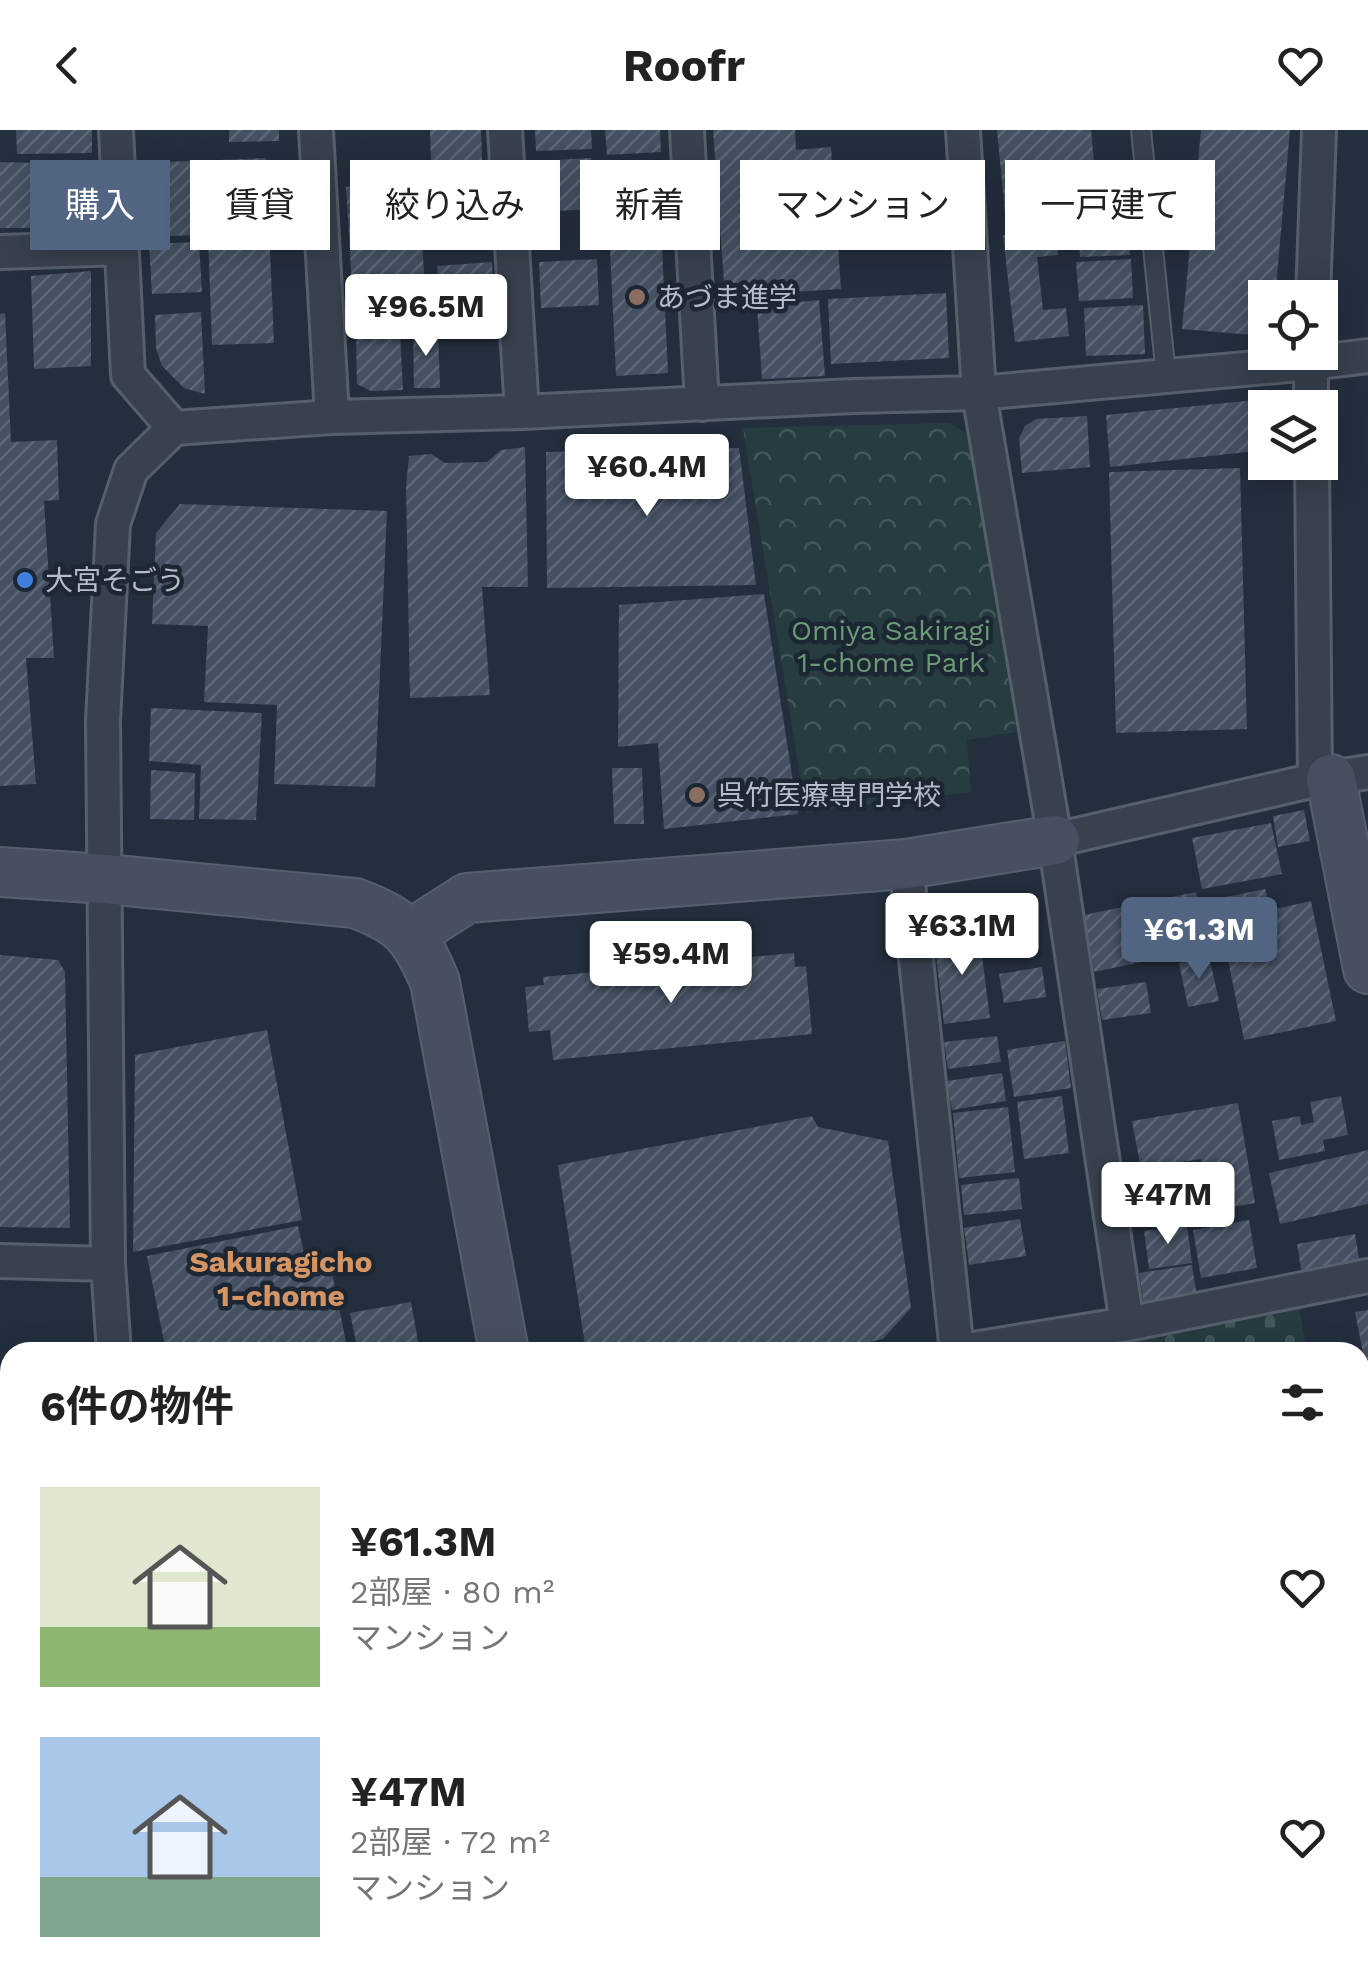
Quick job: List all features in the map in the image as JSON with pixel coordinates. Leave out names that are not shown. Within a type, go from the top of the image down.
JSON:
[{"type":"street","points":[[116,130],[118,160]]},
{"type":"street","points":[[316,130],[332,417]]},
{"type":"street","points":[[505,130],[522,412]]},
{"type":"street","points":[[687,130],[702,404]]},
{"type":"street","points":[[963,130],[979,392],[1055,840],[1126,1324]]},
{"type":"street","points":[[1314,280],[1319,130]]},
{"type":"street","points":[[0,252],[61,250]]},
{"type":"street","points":[[122,250],[128,376],[174,428]]},
{"type":"street","points":[[1338,357],[1368,356]]},
{"type":"street","points":[[113,1342],[108,1264],[104,720],[113,524],[131,470],[174,428],[332,417],[979,392],[1248,366]]},
{"type":"street","points":[[1313,480],[1338,777],[1368,968]]},
{"type":"street","points":[[411,934],[467,898],[906,864],[1055,840],[1338,777]]},
{"type":"street","points":[[906,864],[955,1342]]},
{"type":"street","points":[[0,872],[355,903],[385,914],[411,934],[435,982],[502,1342]]},
{"type":"street","points":[[0,1261],[108,1264]]},
{"type":"street","points":[[1017,1342],[1368,1276]]},
{"type":"lane","points":[[1141,130],[1166,376]]},
{"type":"green space","name":"Omiya Sakiragi 1-chome Park","points":[[949,423],[967,434],[1017,732],[967,740],[971,792],[806,812],[743,428]]},
{"type":"green space","points":[[1299,1308],[1305,1342],[1127,1342]]},
{"type":"building","points":[[16,130],[92,130],[92,153],[17,154]]},
{"type":"building","points":[[229,130],[279,130],[279,141],[229,142]]},
{"type":"building","points":[[430,130],[481,130],[482,160],[431,160]]},
{"type":"building","points":[[535,130],[591,130],[592,149],[536,151]]},
{"type":"building","points":[[605,130],[660,130],[661,152],[607,155]]},
{"type":"building","points":[[713,130],[795,130],[796,150],[831,147],[832,160],[740,160],[740,250],[838,250],[841,289],[725,296],[720,160],[715,160]]},
{"type":"building","points":[[997,130],[1091,130],[1094,160],[1005,160],[1005,214]]},
{"type":"building","points":[[1201,130],[1290,130],[1277,280],[1248,280],[1248,335],[1182,329],[1190,250],[1215,250],[1215,160],[1198,160]]},
{"type":"building","points":[[591,158],[580,160],[580,210],[560,211],[560,160],[556,160]]},
{"type":"building","points":[[190,161],[190,235],[170,236],[170,162]]},
{"type":"building","points":[[0,162],[30,163],[30,228],[0,228]]},
{"type":"building","points":[[346,187],[350,187],[350,250],[423,250],[427,314],[354,318]]},
{"type":"building","points":[[1003,235],[1005,250],[1058,250],[1058,255],[1037,257],[1043,310],[1066,308],[1069,336],[1015,342]]},
{"type":"building","points":[[190,242],[190,250],[199,250],[202,292],[152,294],[149,250],[170,250],[170,243]]},
{"type":"building","points":[[209,250],[270,250],[274,343],[212,345]]},
{"type":"building","points":[[610,250],[662,250],[668,373],[616,376]]},
{"type":"building","points":[[1080,250],[1130,250],[1130,255],[1080,257]]},
{"type":"building","points":[[597,259],[599,305],[541,308],[539,262]]},
{"type":"building","points":[[1131,259],[1133,298],[1079,301],[1076,262]]},
{"type":"building","points":[[492,262],[495,319],[441,322],[437,266]]},
{"type":"building","points":[[91,271],[91,366],[34,369],[31,276]]},
{"type":"building","points":[[946,293],[949,358],[831,364],[828,299]]},
{"type":"building","points":[[819,300],[825,376],[762,379],[757,306]]},
{"type":"building","points":[[1143,305],[1145,354],[1086,356],[1084,308]]},
{"type":"building","points":[[201,312],[205,394],[184,388],[162,366],[156,348],[155,315]]},
{"type":"building","name":"大宮そごう","points":[[5,313],[11,442],[57,440],[59,500],[44,501],[54,658],[26,658],[36,784],[0,786],[0,314]]},
{"type":"building","points":[[438,330],[440,388],[414,388],[413,331]]},
{"type":"building","points":[[356,334],[400,334],[403,390],[371,391],[357,384]]},
{"type":"building","points":[[1248,401],[1248,452],[1110,467],[1106,415]]},
{"type":"building","points":[[1087,416],[1090,467],[1022,473],[1019,438],[1025,426],[1036,419]]},
{"type":"building","points":[[525,447],[528,587],[482,587],[490,695],[410,698],[406,486],[409,456],[431,454],[445,463],[487,462],[501,450]]},
{"type":"building","points":[[739,448],[756,585],[547,588],[546,452]]},
{"type":"building","points":[[1240,468],[1247,729],[1116,733],[1109,472]]},
{"type":"building","points":[[180,504],[387,511],[375,787],[274,784],[277,705],[204,702],[208,626],[152,624],[156,533]]},
{"type":"building","points":[[764,594],[798,814],[664,829],[658,743],[618,747],[619,605]]},
{"type":"building","points":[[151,708],[262,713],[256,820],[199,819],[201,765],[149,761]]},
{"type":"building","points":[[612,768],[642,768],[644,824],[614,824]]},
{"type":"building","points":[[151,770],[195,773],[194,820],[150,819]]},
{"type":"building","points":[[1304,810],[1310,841],[1278,847],[1273,816]]},
{"type":"building","points":[[1271,823],[1282,874],[1202,889],[1192,838]]},
{"type":"building","points":[[1265,889],[1271,910],[1311,901],[1336,1021],[1244,1040],[1216,899]]},
{"type":"building","points":[[1196,892],[1207,948],[1094,972],[1084,915]]},
{"type":"building","points":[[1033,920],[1037,952],[994,957],[990,925]]},
{"type":"building","points":[[979,933],[990,1018],[944,1024],[934,938]]},
{"type":"building","points":[[794,953],[795,967],[806,966],[812,1034],[553,1060],[550,1030],[529,1032],[525,987],[544,985],[543,977]]},
{"type":"building","points":[[0,955],[58,960],[65,972],[70,1228],[0,1227]]},
{"type":"building","points":[[1209,956],[1219,1001],[1188,1007],[1179,963]]},
{"type":"building","points":[[1042,967],[1046,997],[1004,1003],[999,974]]},
{"type":"building","points":[[1146,982],[1151,1013],[1102,1020],[1097,989]]},
{"type":"building","points":[[267,1030],[302,1220],[133,1252],[135,1055]]},
{"type":"building","points":[[997,1036],[1001,1062],[948,1069],[944,1042]]},
{"type":"building","points":[[1065,1041],[1071,1088],[1014,1097],[1007,1050]]},
{"type":"building","points":[[1002,1073],[1006,1101],[952,1110],[947,1081]]},
{"type":"building","points":[[1062,1096],[1069,1153],[1024,1159],[1017,1102]]},
{"type":"building","points":[[1341,1096],[1348,1135],[1323,1140],[1325,1151],[1279,1160],[1272,1121],[1300,1116],[1301,1125],[1314,1122],[1310,1102]]},
{"type":"building","points":[[1238,1103],[1255,1203],[1210,1211],[1201,1159],[1141,1169],[1132,1121]]},
{"type":"building","points":[[1008,1107],[1015,1172],[959,1178],[953,1113]]},
{"type":"building","points":[[812,1116],[818,1127],[888,1141],[911,1308],[883,1339],[868,1342],[585,1342],[558,1165]]},
{"type":"building","points":[[1368,1150],[1368,1204],[1280,1224],[1269,1173]]},
{"type":"building","points":[[1019,1178],[1022,1209],[964,1215],[961,1185]]},
{"type":"building","points":[[1020,1219],[1026,1256],[969,1265],[964,1228]]},
{"type":"building","points":[[1249,1220],[1257,1268],[1201,1278],[1193,1230]]},
{"type":"building","points":[[298,1226],[305,1258],[328,1253],[346,1342],[164,1342],[147,1256]]},
{"type":"building","points":[[1187,1226],[1192,1263],[1149,1269],[1144,1231]]},
{"type":"building","points":[[1355,1234],[1361,1271],[1303,1282],[1297,1244]]},
{"type":"building","points":[[1192,1265],[1198,1304],[1145,1312],[1139,1273]]},
{"type":"building","points":[[411,1302],[418,1342],[356,1342],[350,1313]]},
{"type":"building","points":[[1368,1310],[1368,1342],[1361,1342],[1355,1312]]},
{"type":"place","name":"あづま進学","points":[[637,297]]},
{"type":"place","name":"大宮そごう","points":[[25,580]]},
{"type":"place","name":"呉竹医療専門学校","points":[[697,795]]},
{"type":"district","name":"Sakuragicho 1-chome","points":[[281,1279]]}]
